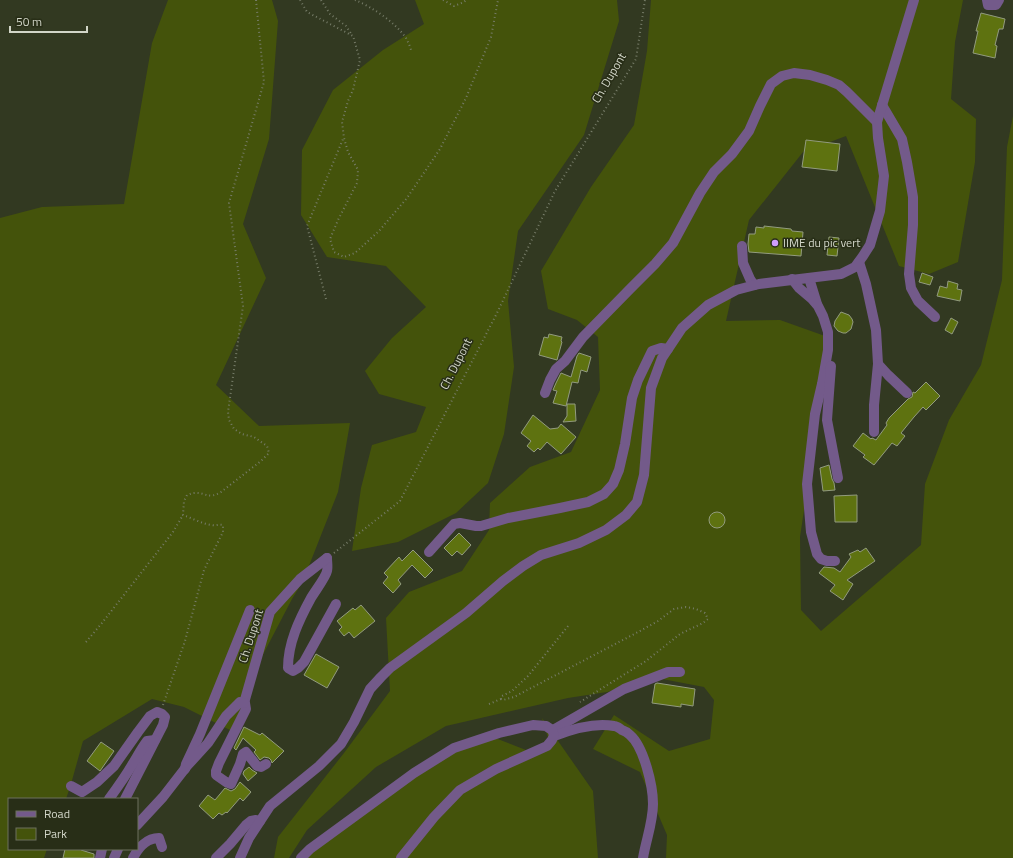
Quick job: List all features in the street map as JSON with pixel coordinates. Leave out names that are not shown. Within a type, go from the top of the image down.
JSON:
[{"type":"street","points":[[240,858],[249,838],[270,806],[319,766],[341,744],[370,690],[390,668],[466,613],[523,566],[541,554],[579,543],[606,530],[626,515],[637,502],[644,475],[651,388],[662,358],[682,328],[708,305],[736,290],[792,279],[841,274],[855,267],[859,262],[870,244],[880,211],[884,176],[877,122],[914,0]]},
{"type":"street","points":[[987,3],[996,4],[999,0]]},
{"type":"street","points":[[545,393],[556,369],[565,361],[583,337],[655,264],[673,243],[700,193],[714,172],[732,154],[749,131],[771,84],[782,76],[794,73],[810,75],[827,80],[839,85],[877,122]]},
{"type":"street","points":[[882,105],[902,138],[913,197],[913,225],[909,274],[911,288],[918,301],[935,317]]},
{"type":"street","points":[[742,246],[743,264],[754,286]]},
{"type":"street","points":[[859,262],[866,284],[876,330],[878,364],[874,405],[874,432]]},
{"type":"street","points":[[809,278],[828,332],[831,367],[827,420],[838,478]]},
{"type":"street","points":[[792,279],[798,288],[818,306]]},
{"type":"street","points":[[828,332],[828,350],[815,414],[807,484],[811,532],[817,554],[821,559],[836,561]]},
{"type":"street","points":[[429,552],[454,524],[460,523],[481,526],[508,518],[588,502],[604,494],[613,484],[618,470],[625,444],[632,398],[638,380],[652,351],[661,348],[668,349]]},
{"type":"street","points":[[878,364],[907,393]]},
{"type":"street","points":[[327,558],[327,572],[312,596],[294,635],[288,657],[288,668],[293,670],[298,668],[304,662],[336,604]]},
{"type":"street","name":"Ch. Dupont","points":[[266,764],[261,767],[257,766],[246,752],[243,754],[231,784],[216,775],[218,763],[246,709],[244,703],[270,612],[300,579],[327,558]]},
{"type":"street","points":[[185,768],[250,610]]},
{"type":"street","points":[[553,733],[624,689],[668,672],[680,672]]},
{"type":"street","points":[[138,824],[163,797],[185,768],[208,743],[226,716],[240,702],[244,703]]},
{"type":"street","points":[[71,786],[82,792],[98,782],[114,766],[150,716],[157,712],[161,713],[165,717],[163,725],[126,798]]},
{"type":"street","points":[[301,858],[310,849],[414,773],[454,748],[499,733],[533,724],[546,726],[553,733]]},
{"type":"street","points":[[553,733],[600,725],[615,726],[630,735],[640,750],[652,788],[652,820],[643,858]]},
{"type":"street","points":[[401,858],[434,817],[460,790],[496,769],[547,746],[552,740],[553,733]]},
{"type":"street","points":[[110,798],[122,782],[141,748],[147,741],[155,740]]},
{"type":"street","points":[[216,858],[230,844],[246,824],[251,821],[260,821]]},
{"type":"street","points":[[133,858],[140,847],[154,838],[159,838],[162,847]]},
{"type":"path","points":[[86,642],[168,538],[183,515],[184,501],[187,495],[194,493],[212,496],[216,495],[261,461],[269,453],[267,446],[254,437],[242,434],[234,429],[229,420],[228,412],[242,306],[229,203],[264,82],[256,0]]},
{"type":"path","points":[[300,0],[307,12],[353,36]]},
{"type":"path","points":[[321,0],[330,14],[346,26],[353,36],[360,60],[353,90],[342,122],[348,152],[358,170],[357,183],[330,239],[334,252],[344,257],[355,253],[379,231],[408,198],[440,149],[466,98],[491,37],[498,0]]},
{"type":"path","points":[[355,0],[372,9],[396,26],[406,38],[411,50]]},
{"type":"path","points":[[443,0],[454,6],[466,0]]},
{"type":"path","name":"Ch. Dupont","points":[[327,558],[400,501],[497,313],[555,191],[636,59],[646,0]]},
{"type":"path","points":[[326,299],[308,226],[344,138]]},
{"type":"path","points":[[161,713],[185,641],[204,570],[223,532],[223,525],[213,525],[183,515]]},
{"type":"path","points":[[489,704],[501,699],[504,700],[514,697],[633,635],[658,621],[674,609],[686,607],[705,613],[708,619],[703,623],[680,634],[646,661],[580,702]]},
{"type":"path","points":[[501,699],[502,696],[512,691],[528,676],[568,626]]},
{"type":"green space","points":[[168,0],[272,0],[278,21],[269,139],[243,224],[266,278],[216,385],[259,426],[350,423],[338,492],[303,581],[256,668],[232,731],[184,707],[152,699],[83,741],[66,798],[8,798],[8,850],[47,850],[44,858],[0,858],[0,218],[42,207],[124,204],[152,43]]},
{"type":"green space","points":[[415,0],[617,0],[619,21],[584,135],[518,231],[508,301],[514,367],[504,434],[488,483],[456,513],[398,542],[352,551],[361,488],[372,445],[416,432],[426,407],[379,394],[365,371],[392,338],[426,307],[386,266],[327,257],[301,215],[302,150],[333,90],[383,50],[424,24]]},
{"type":"green space","points":[[651,0],[963,0],[955,42],[951,99],[976,119],[975,162],[958,262],[929,274],[899,266],[846,136],[803,152],[749,220],[726,321],[780,320],[825,336],[815,437],[800,537],[801,610],[821,631],[921,545],[925,484],[949,420],[981,365],[1002,280],[1007,147],[1013,116],[1013,858],[666,858],[667,835],[640,772],[593,749],[614,715],[669,751],[710,739],[714,700],[704,687],[657,678],[607,692],[568,698],[446,726],[376,767],[307,830],[289,858],[274,858],[278,837],[344,753],[390,691],[386,618],[409,592],[462,571],[489,530],[490,503],[530,467],[571,452],[600,390],[598,337],[577,320],[548,309],[541,271],[591,187],[634,125],[647,51]]},
{"type":"green space","points":[[542,718],[593,791],[598,858],[303,858],[397,785],[485,734],[531,752],[549,741]]},
{"type":"building","points":[[981,13],[1005,19],[1003,29],[999,29],[995,45],[997,46],[995,58],[973,53],[978,31],[976,31]]},
{"type":"building","points":[[806,140],[840,144],[837,171],[802,167]]},
{"type":"building","name":"IIME du pic vert","points":[[764,226],[803,232],[801,256],[749,252],[749,234],[755,234],[756,227],[764,228]]},
{"type":"building","points":[[829,237],[839,238],[837,256],[827,255]]},
{"type":"building","points":[[922,273],[933,277],[930,285],[919,282]]},
{"type":"building","points":[[948,281],[958,284],[957,289],[962,290],[960,301],[937,296],[940,286],[947,288]]},
{"type":"building","points":[[841,312],[849,315],[853,322],[851,329],[846,333],[838,331],[834,326],[835,321]]},
{"type":"building","points":[[951,318],[958,322],[952,334],[945,330]]},
{"type":"building","points":[[549,334],[562,337],[557,360],[539,355],[544,337],[548,338]]},
{"type":"building","points":[[579,353],[591,357],[587,372],[581,370],[578,383],[572,382],[566,406],[553,403],[557,391],[553,390],[561,373],[571,377]]},
{"type":"building","points":[[926,382],[940,396],[926,410],[923,407],[901,433],[905,436],[897,446],[892,443],[874,465],[863,457],[865,455],[853,446],[863,433],[871,439],[876,440],[887,425],[886,423],[889,418],[908,399],[912,397],[913,392],[915,393]]},
{"type":"building","points":[[567,404],[575,404],[576,421],[563,422],[567,416]]},
{"type":"building","points":[[533,415],[550,429],[558,428],[561,424],[576,437],[561,454],[547,442],[540,450],[538,448],[534,452],[527,446],[531,441],[521,433]]},
{"type":"building","points":[[829,465],[835,490],[823,491],[820,468]]},
{"type":"building","points":[[857,495],[857,522],[835,522],[834,496]]},
{"type":"building","points":[[717,512],[724,517],[725,520],[720,527],[717,528],[710,523],[709,520],[714,513]]},
{"type":"building","points":[[459,533],[471,545],[462,555],[457,551],[452,556],[444,548]]},
{"type":"building","points":[[866,548],[875,561],[847,580],[853,584],[843,600],[830,591],[835,585],[819,573],[824,567],[834,568],[840,572],[851,557],[849,554],[858,550],[860,552]]},
{"type":"building","points":[[413,550],[433,570],[425,578],[412,565],[398,580],[401,584],[393,593],[383,583],[388,577],[384,573],[399,557],[402,561]]},
{"type":"building","points":[[361,605],[375,621],[354,638],[349,632],[344,636],[339,630],[342,627],[337,621],[353,608],[355,610]]},
{"type":"building","points":[[316,654],[339,667],[327,688],[304,675]]},
{"type":"building","points":[[657,683],[695,689],[693,706],[681,704],[681,707],[652,703],[655,684]]},
{"type":"building","points":[[244,727],[260,735],[262,733],[284,751],[272,763],[269,758],[264,757],[260,760],[254,752],[256,750],[243,738],[236,750],[234,748]]},
{"type":"building","points":[[101,742],[114,751],[100,771],[87,761]]},
{"type":"building","points":[[249,767],[257,773],[248,781],[243,774]]},
{"type":"building","points":[[240,782],[251,792],[243,801],[240,798],[227,813],[226,812],[222,815],[219,813],[213,819],[199,806],[208,795],[215,800],[225,788],[231,791],[235,789]]},
{"type":"building","points":[[65,850],[81,850],[94,854],[94,858],[63,858]]},
{"type":"place","name":"IIME du pic vert","points":[[775,243]]}]
